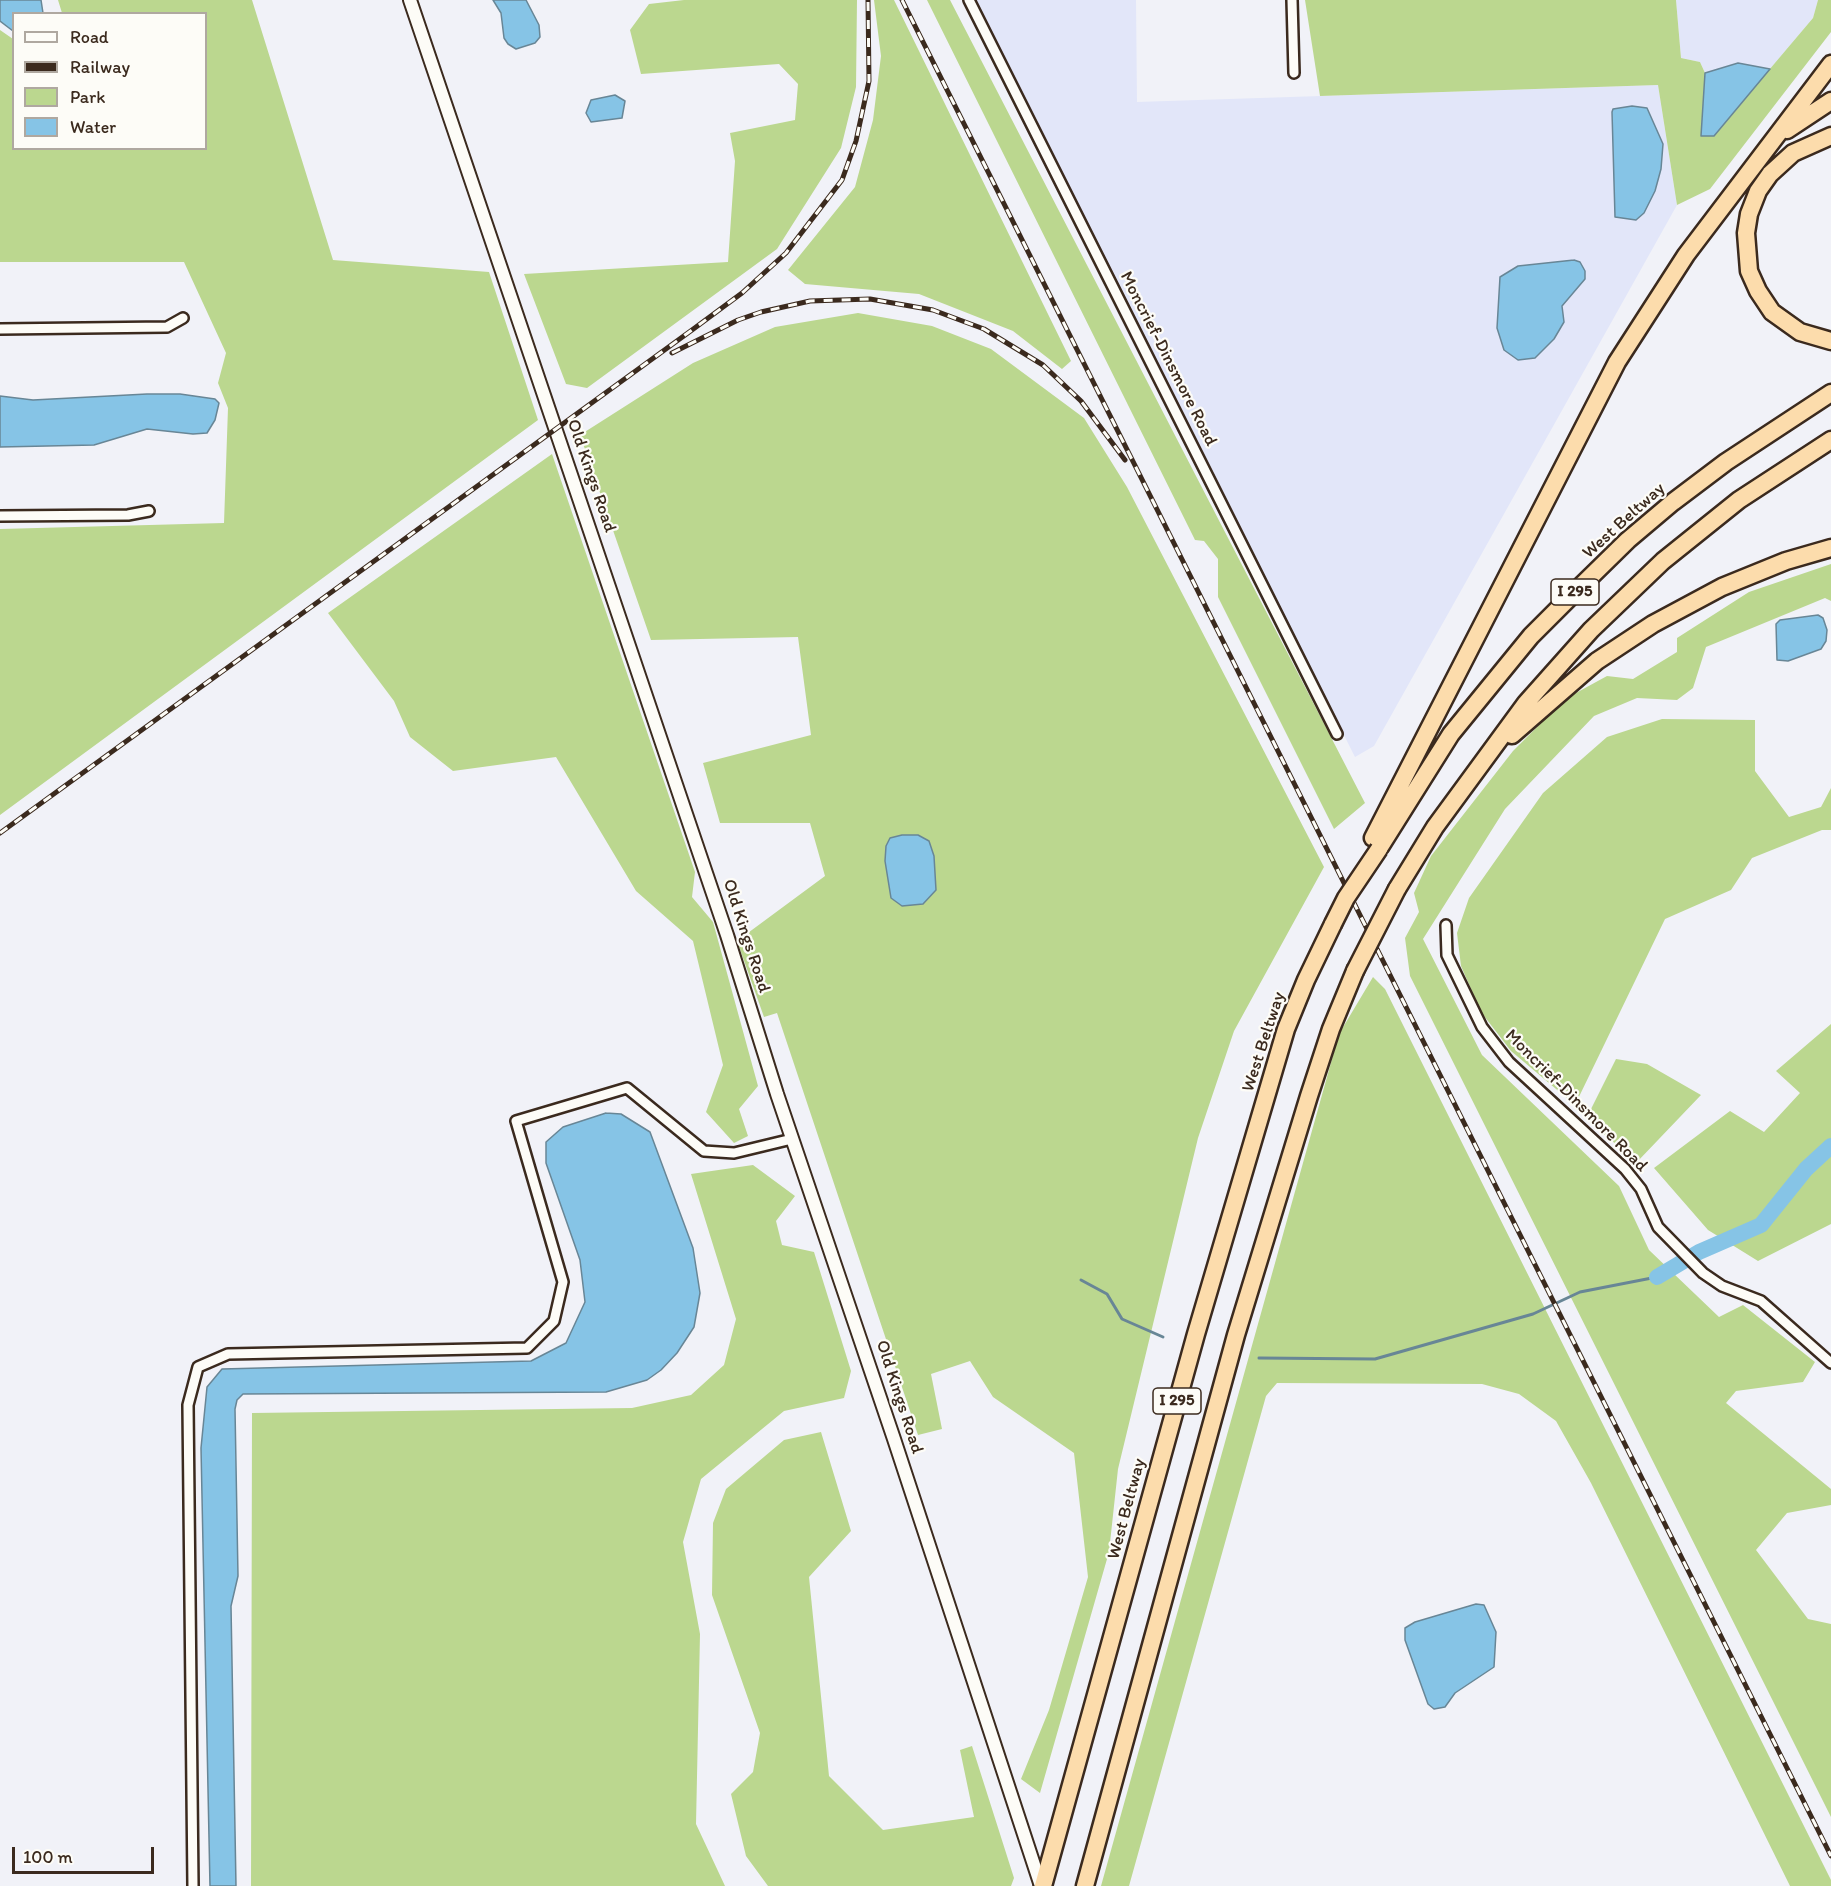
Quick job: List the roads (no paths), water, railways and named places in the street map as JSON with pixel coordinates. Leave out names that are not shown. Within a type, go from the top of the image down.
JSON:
[{"type":"highway","points":[[1376,843],[1564,461],[1617,363],[1686,255],[1831,64]]},
{"type":"highway","points":[[1773,141],[1831,101]]},
{"type":"highway","points":[[1831,136],[1793,153],[1770,174],[1758,191],[1749,214],[1746,233],[1749,271],[1758,291],[1772,312],[1800,332],[1831,341]]},
{"type":"highway","name":"West Beltway","points":[[1042,1886],[1196,1334],[1286,1029],[1346,898],[1376,843],[1451,734],[1531,636],[1628,540],[1673,502],[1726,462],[1831,393]]},
{"type":"highway","name":"I 295","points":[[1085,1886],[1236,1335],[1309,1095],[1331,1029],[1354,971],[1397,889],[1435,827],[1526,704],[1584,638],[1663,561],[1739,500],[1831,440]]},
{"type":"highway","points":[[1479,767],[1541,709],[1598,661],[1653,624],[1722,587],[1786,561],[1831,548]]},
{"type":"street","name":"Old Kings Road","points":[[410,0],[727,934],[792,1139],[1042,1886]]},
{"type":"street","name":"Moncrief-Dinsmore Road","points":[[969,0],[1336,734]]},
{"type":"street","points":[[1292,0],[1294,73]]},
{"type":"street","points":[[0,329],[166,327],[183,318]]},
{"type":"street","points":[[0,516],[128,515],[149,511]]},
{"type":"street","name":"Moncrief-Dinsmore Road","points":[[1446,925],[1447,955],[1472,1007],[1494,1044],[1509,1062],[1625,1169],[1641,1189],[1658,1227],[1669,1241],[1703,1273],[1722,1286],[1761,1301],[1831,1363]]},
{"type":"street","points":[[193,1886],[188,1405],[198,1367],[228,1354],[527,1348],[554,1321],[563,1282],[516,1121],[627,1088],[704,1151],[734,1153],[792,1139]]},
{"type":"water","points":[[0,0],[41,0],[43,12],[12,12],[12,30],[0,21]]},
{"type":"water","points":[[493,0],[526,0],[539,25],[540,37],[535,43],[516,49],[508,44],[504,38],[501,13]]},
{"type":"water","points":[[1738,63],[1770,69],[1714,136],[1701,136],[1705,73]]},
{"type":"water","points":[[615,95],[625,101],[622,118],[591,122],[586,113],[591,100]]},
{"type":"water","points":[[1632,106],[1647,108],[1663,144],[1661,169],[1655,191],[1644,213],[1636,220],[1615,217],[1612,112],[1613,109]]},
{"type":"water","points":[[1574,260],[1580,262],[1585,271],[1585,279],[1562,306],[1564,322],[1554,339],[1535,358],[1518,360],[1504,350],[1497,328],[1500,277],[1518,266]]},
{"type":"water","points":[[180,394],[215,399],[219,403],[215,420],[207,433],[193,434],[147,429],[94,445],[0,447],[0,396],[33,400]]},
{"type":"water","points":[[1818,615],[1823,618],[1827,630],[1826,641],[1821,649],[1788,661],[1777,660],[1776,624],[1780,620]]},
{"type":"water","points":[[918,835],[929,841],[934,856],[936,890],[923,904],[902,906],[891,898],[885,861],[886,846],[890,838]]},
{"type":"water","points":[[606,1113],[621,1114],[650,1132],[693,1248],[700,1293],[694,1327],[677,1353],[661,1370],[647,1380],[606,1392],[243,1394],[237,1400],[235,1409],[238,1576],[231,1606],[236,1886],[210,1886],[201,1448],[207,1387],[222,1369],[531,1361],[566,1343],[585,1302],[580,1260],[546,1163],[546,1142],[563,1127]]},
{"type":"water","points":[[1476,1604],[1484,1605],[1496,1632],[1494,1667],[1455,1693],[1445,1707],[1434,1709],[1428,1704],[1405,1640],[1405,1628],[1415,1622]]},
{"type":"waterway","points":[[1657,1277],[1699,1252],[1761,1225],[1806,1169],[1831,1146]]},
{"type":"waterway","points":[[1259,1358],[1375,1359],[1533,1314],[1580,1292],[1657,1277]]},
{"type":"waterway","points":[[1081,1280],[1107,1294],[1122,1319],[1163,1337]]},
{"type":"railway","points":[[0,833],[692,330],[742,293],[786,253],[842,180],[856,141],[869,81],[868,0]]},
{"type":"railway","points":[[902,0],[1831,1856]]},
{"type":"railway","points":[[672,353],[738,320],[761,312],[810,301],[870,299],[933,310],[984,329],[1043,365],[1081,401],[1125,460]]}]
